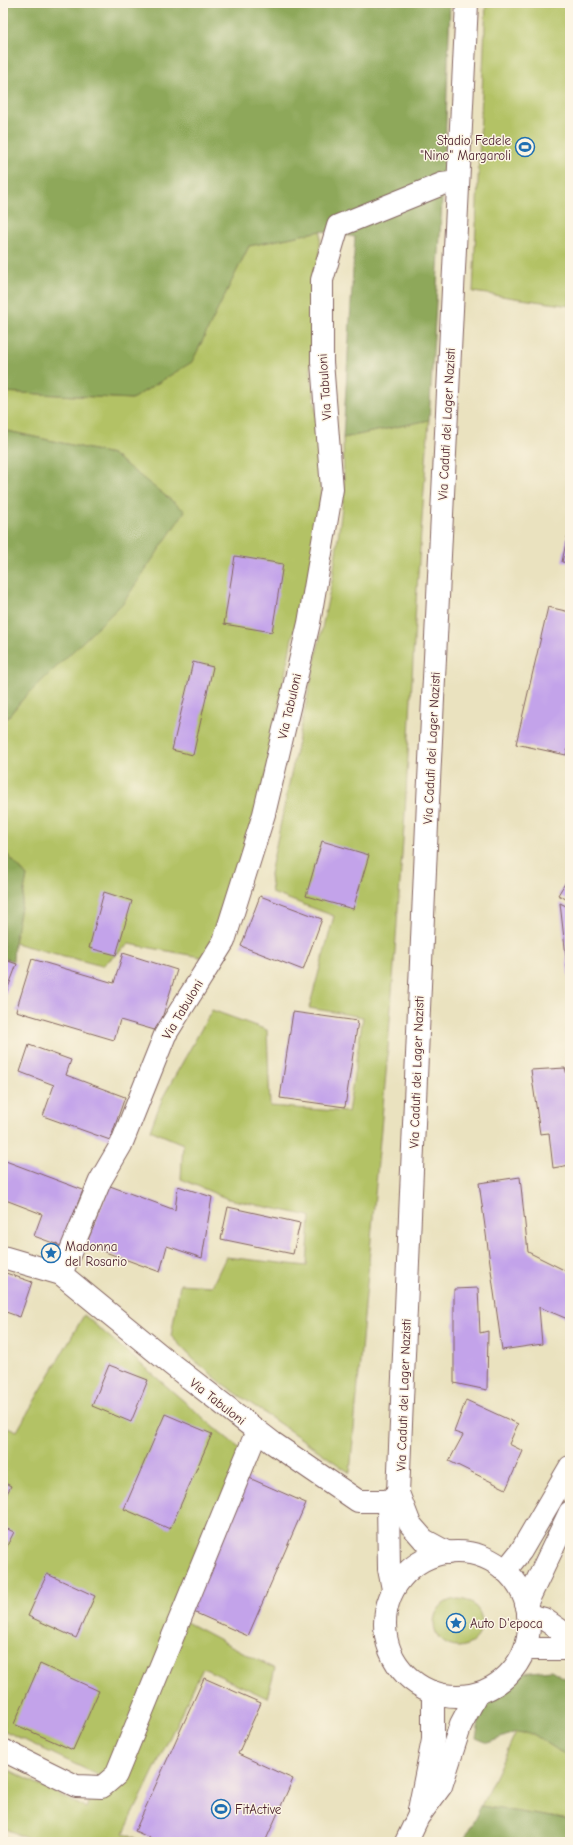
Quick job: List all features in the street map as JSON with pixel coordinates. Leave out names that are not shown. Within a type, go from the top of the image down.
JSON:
[{"type":"main road","name":"Via Caduti dei Lager Nazisti","points":[[393,1589],[388,1569],[393,1497],[467,3]]},
{"type":"main road","name":"Via Tabuloni","points":[[61,1274],[100,1181],[121,1144],[165,1035],[224,941],[264,814],[309,623],[332,489],[322,362],[322,280],[338,226],[442,184],[458,182]]},
{"type":"main road","name":"Via Tabuloni","points":[[3,1257],[61,1274],[170,1364],[257,1431],[358,1501],[393,1497]]},
{"type":"main road","points":[[3,1750],[76,1786],[102,1787],[116,1775],[257,1431]]},
{"type":"main road","points":[[505,1571],[521,1552],[570,1467]]},
{"type":"main road","name":"Via Caduti dei Lager Nazisti","points":[[393,1497],[410,1524],[424,1540],[448,1553]]},
{"type":"main road","points":[[527,1610],[570,1512]]},
{"type":"main road","points":[[460,1552],[484,1558],[505,1571],[518,1586],[527,1610],[528,1638],[514,1669],[497,1684],[477,1694],[454,1696],[433,1692],[413,1682],[401,1670],[391,1655],[385,1634],[384,1622],[387,1605],[393,1589],[407,1572],[431,1557],[460,1552]]},
{"type":"main road","points":[[527,1610],[544,1619],[570,1637]]},
{"type":"main road","points":[[524,1649],[570,1649]]},
{"type":"main road","points":[[418,1817],[434,1740],[433,1692]]},
{"type":"main road","points":[[406,1842],[418,1817],[440,1786],[461,1724],[477,1694]]},
{"type":"green space","points":[[3,3],[450,3],[445,152],[429,420],[343,438],[355,237],[321,231],[249,246],[192,362],[132,399],[3,392]]},
{"type":"green space","name":"Stadio Fedele \"Nino\" Margaroli","points":[[486,3],[570,3],[570,306],[473,292]]},
{"type":"green space","points":[[321,231],[319,259],[312,289],[311,371],[320,444],[321,498],[309,584],[292,638],[260,806],[206,958],[129,944],[102,966],[14,943],[27,876],[3,850],[3,723],[22,700],[112,454],[3,430],[3,392],[132,399],[192,361],[249,246]]},
{"type":"green space","points":[[429,420],[416,603],[405,813],[387,1062],[350,1473],[223,1384],[194,1360],[171,1336],[180,1284],[212,1286],[226,1257],[307,1266],[310,1216],[228,1199],[181,1179],[183,1144],[150,1130],[163,1097],[212,1010],[267,1030],[270,1106],[348,1112],[363,1017],[309,1008],[334,916],[272,893],[270,874],[333,576],[344,492],[343,438]]},
{"type":"green space","points":[[3,430],[112,454],[185,511],[123,603],[22,700],[3,723]]},
{"type":"green space","points":[[3,850],[27,876],[14,943],[13,961],[3,958]]},
{"type":"green space","points":[[84,1315],[245,1453],[173,1615],[275,1669],[267,1698],[203,1668],[124,1833],[141,1842],[34,1842],[3,1827],[3,1767],[86,1808],[100,1776],[3,1730],[3,1425],[17,1431]]},
{"type":"green space","points":[[458,1599],[467,1601],[475,1606],[480,1614],[482,1623],[480,1632],[475,1640],[467,1645],[458,1647],[449,1645],[441,1640],[436,1632],[434,1623],[436,1614],[441,1606],[449,1601]]},
{"type":"green space","points":[[551,1670],[570,1681],[570,1758],[533,1734],[516,1732],[488,1743],[476,1738],[480,1717],[498,1689],[521,1673]]},
{"type":"green space","points":[[516,1732],[533,1734],[570,1758],[570,1820],[481,1806]]},
{"type":"green space","points":[[481,1806],[570,1820],[570,1842],[463,1842]]},
{"type":"building","points":[[570,528],[570,563],[562,562]]},
{"type":"building","points":[[235,556],[283,564],[272,632],[224,624]]},
{"type":"building","points":[[548,607],[570,612],[570,740],[566,755],[516,744]]},
{"type":"building","points":[[193,662],[213,667],[193,755],[172,750]]},
{"type":"building","points":[[322,841],[369,855],[353,909],[306,896]]},
{"type":"building","points":[[570,875],[570,901],[558,895]]},
{"type":"building","points":[[104,892],[132,901],[116,955],[89,948]]},
{"type":"building","points":[[260,896],[322,919],[303,970],[241,946]]},
{"type":"building","points":[[560,903],[570,908],[570,983],[569,983]]},
{"type":"building","points":[[123,953],[177,970],[158,1031],[120,1020],[114,1040],[16,1011],[32,959],[114,983]]},
{"type":"building","points":[[3,959],[17,964],[3,1001]]},
{"type":"building","points":[[293,1012],[358,1021],[345,1107],[280,1098]]},
{"type":"building","points":[[29,1045],[71,1060],[66,1075],[125,1097],[110,1140],[43,1116],[54,1085],[20,1072]]},
{"type":"building","points":[[565,1068],[568,1078],[570,1078],[570,1165],[553,1168],[549,1133],[540,1134],[531,1070]]},
{"type":"building","points":[[3,1160],[83,1190],[61,1246],[34,1236],[42,1214],[3,1199]]},
{"type":"building","points":[[520,1177],[528,1252],[570,1273],[570,1320],[539,1307],[542,1344],[502,1350],[479,1183]]},
{"type":"building","points":[[110,1186],[175,1210],[178,1186],[212,1197],[202,1258],[167,1246],[160,1272],[86,1245]]},
{"type":"building","points":[[228,1207],[300,1223],[293,1254],[221,1239]]},
{"type":"building","points":[[57,1243],[62,1255],[51,1260],[46,1248]]},
{"type":"building","points":[[3,1272],[32,1282],[20,1317],[3,1311]]},
{"type":"building","points":[[478,1288],[480,1333],[488,1331],[487,1390],[454,1383],[454,1289]]},
{"type":"building","points":[[109,1365],[148,1380],[131,1422],[92,1406]]},
{"type":"building","points":[[466,1400],[518,1424],[509,1444],[523,1451],[506,1489],[449,1461],[463,1435],[454,1432]]},
{"type":"building","points":[[165,1414],[212,1434],[170,1529],[124,1509]]},
{"type":"building","points":[[247,1477],[306,1503],[248,1636],[189,1610]]},
{"type":"building","points":[[3,1482],[11,1486],[3,1501]]},
{"type":"building","points":[[3,1527],[14,1532],[3,1554]]},
{"type":"building","points":[[47,1574],[95,1596],[76,1638],[28,1616]]},
{"type":"building","points":[[40,1664],[99,1691],[73,1750],[14,1724]]},
{"type":"building","points":[[204,1678],[261,1703],[238,1754],[293,1779],[265,1842],[159,1842],[135,1831]]},
{"type":"place","name":"Stadio Fedele \"Nino\" Margaroli","points":[[525,147]]},
{"type":"place","name":"Madonna del Rosario","points":[[51,1253]]},
{"type":"place","name":"Auto D'epoca","points":[[456,1623]]},
{"type":"place","name":"FitActive","points":[[221,1809]]}]
